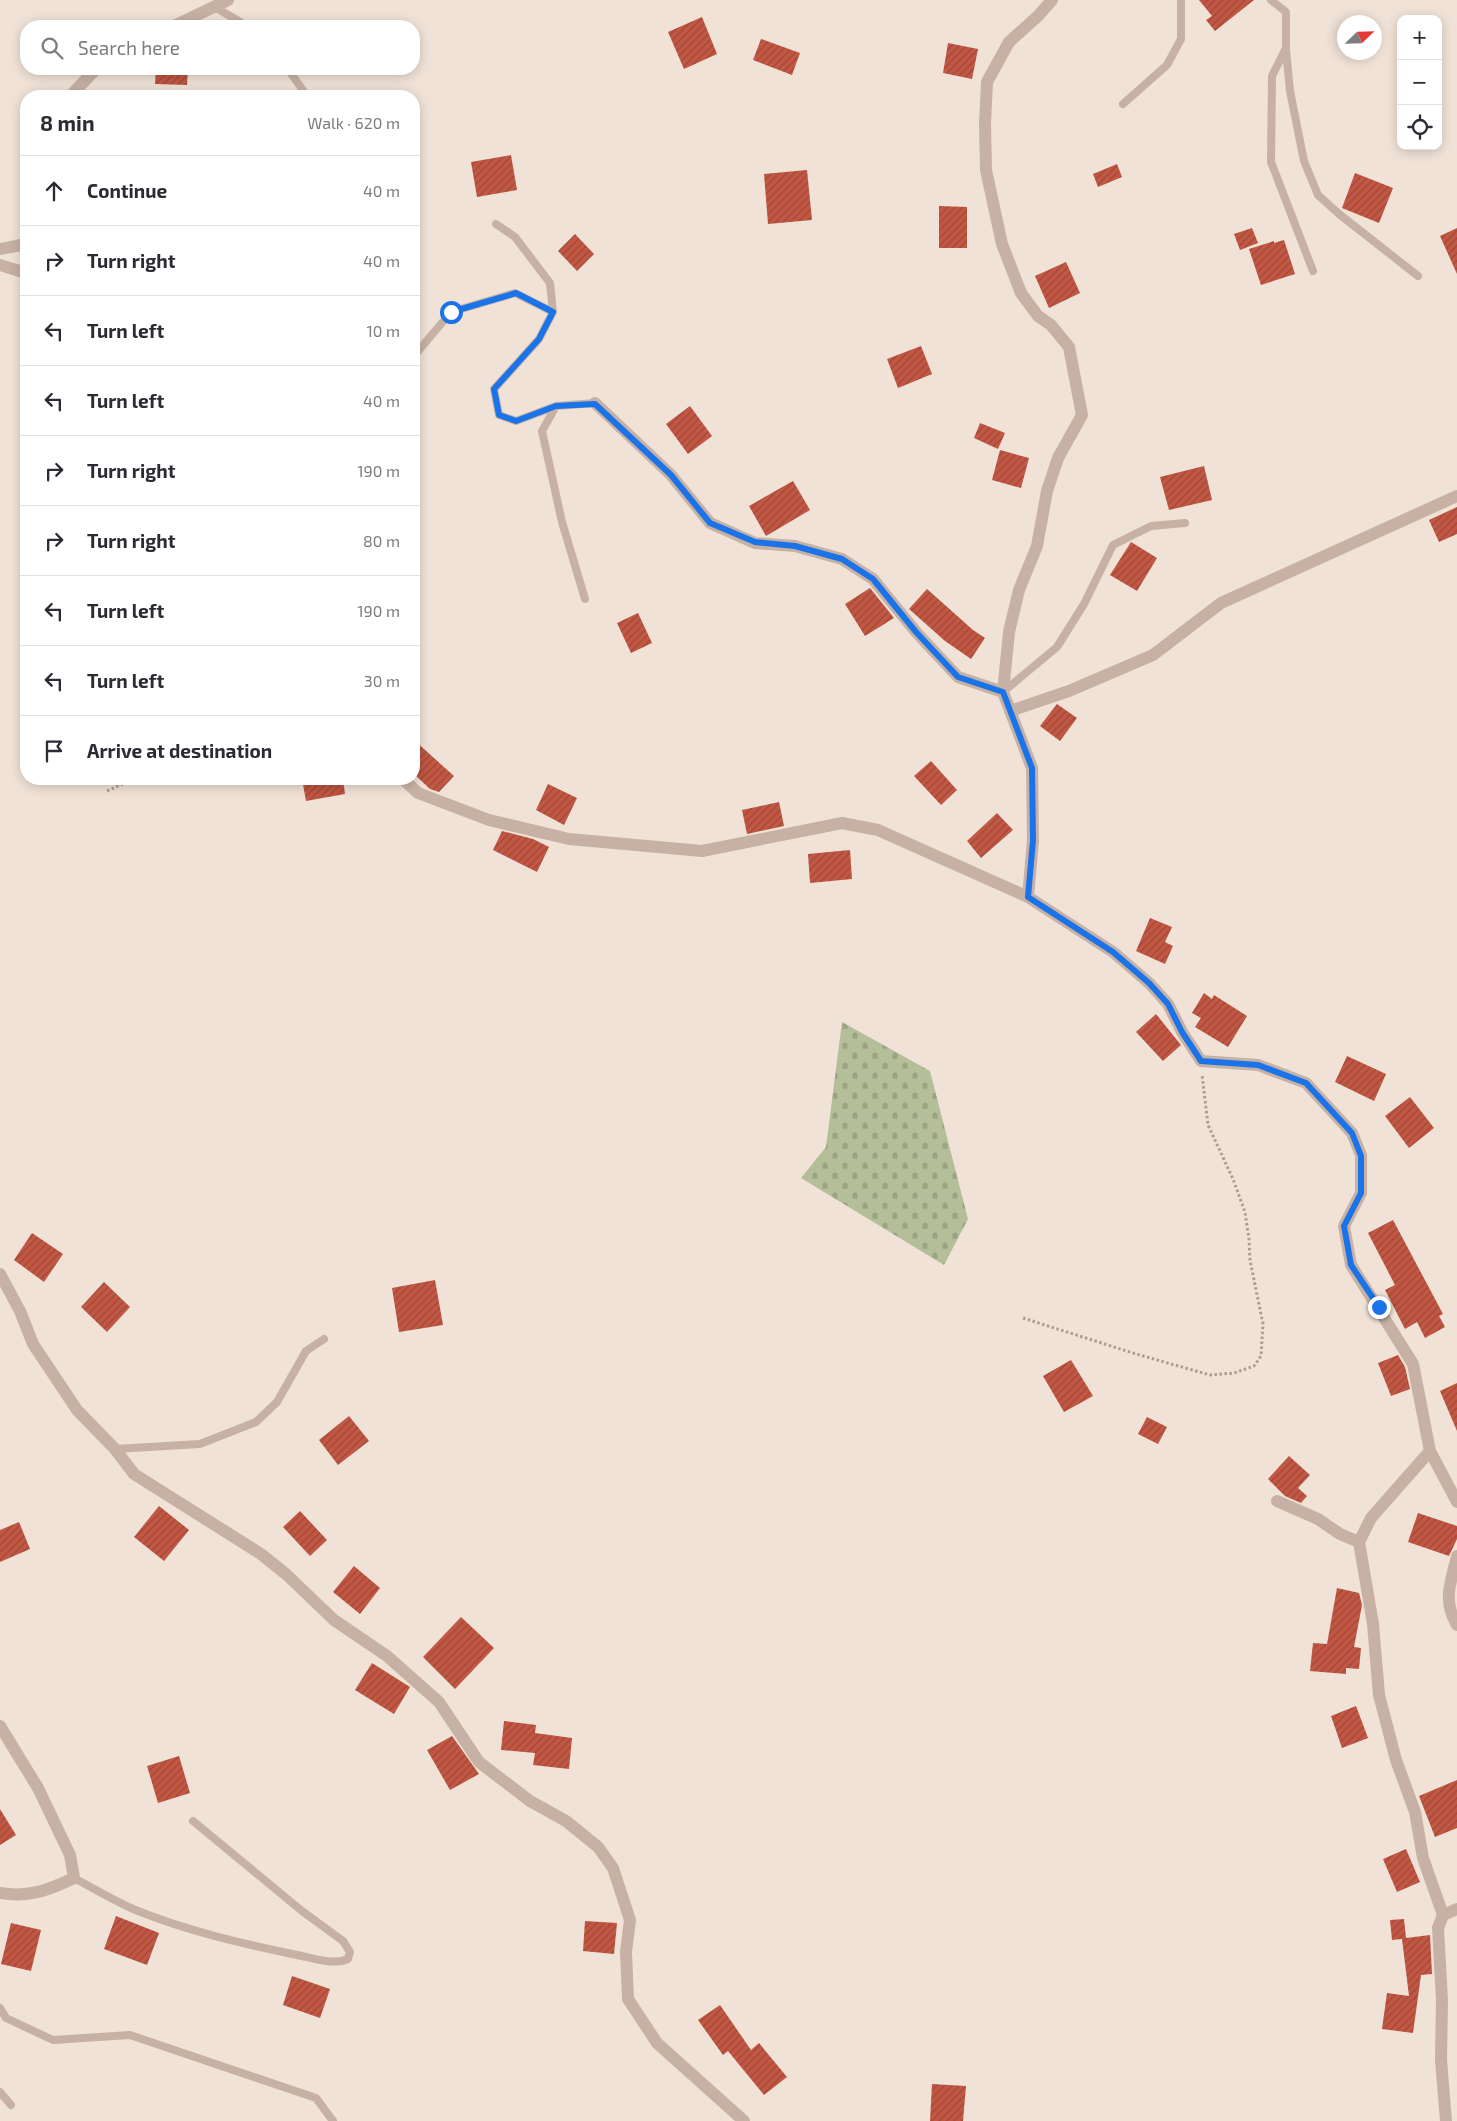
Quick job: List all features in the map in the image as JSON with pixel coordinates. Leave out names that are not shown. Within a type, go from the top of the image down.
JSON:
[{"type":"street","points":[[186,20],[228,0]]},
{"type":"street","points":[[1028,897],[1033,840],[1032,768],[1003,692],[1009,632],[1019,590],[1038,546],[1047,490],[1058,458],[1082,416],[1070,347],[1051,325],[1038,316],[1021,293],[1002,244],[986,170],[985,124],[987,82],[1010,42],[1052,0]]},
{"type":"street","points":[[76,90],[90,75]]},
{"type":"street","points":[[0,249],[20,245]]},
{"type":"street","points":[[0,265],[20,271]]},
{"type":"street","points":[[595,404],[671,475],[710,523],[755,542],[795,546],[842,559],[873,579],[916,632],[958,677],[1003,692]]},
{"type":"street","points":[[1010,711],[1069,691],[1153,655],[1221,603],[1340,551],[1457,496]]},
{"type":"street","points":[[409,785],[418,793],[489,820],[569,839],[702,851],[842,824],[878,830],[1028,897],[1113,952],[1149,983],[1168,1004],[1182,1032],[1201,1061],[1258,1065],[1306,1083],[1352,1133],[1361,1156],[1361,1193],[1344,1226],[1351,1265],[1413,1364],[1430,1451],[1457,1502]]},
{"type":"street","points":[[0,1274],[20,1311],[34,1344],[77,1410],[116,1449],[134,1474],[261,1554],[287,1575],[334,1620],[387,1656],[439,1702],[479,1762],[530,1801],[566,1821],[598,1847],[613,1868],[630,1920],[626,1952],[628,1999],[657,2043],[744,2121]]},
{"type":"street","points":[[1430,1451],[1371,1518],[1359,1542],[1373,1624],[1380,1696],[1396,1760],[1415,1812],[1422,1858],[1443,1915],[1438,1928],[1442,2000],[1441,2060],[1446,2121]]},
{"type":"street","points":[[1277,1501],[1318,1519],[1340,1534],[1359,1542]]},
{"type":"street","points":[[1457,1556],[1447,1596],[1457,1625]]},
{"type":"street","points":[[0,1726],[38,1788],[70,1855],[74,1878],[37,1894],[11,1895],[0,1893]]},
{"type":"street","points":[[1443,1915],[1457,1908]]},
{"type":"lane","points":[[1123,104],[1167,65],[1181,39],[1181,0]]},
{"type":"lane","points":[[1271,0],[1286,12],[1286,48],[1290,91],[1304,161],[1318,195],[1339,214],[1418,276]]},
{"type":"lane","points":[[213,6],[236,20]]},
{"type":"lane","points":[[1286,48],[1272,76],[1271,162],[1313,270]]},
{"type":"lane","points":[[292,75],[303,90]]},
{"type":"lane","points":[[496,224],[515,237],[550,283],[553,312],[539,339],[494,389],[499,415],[516,421],[556,406],[595,404]]},
{"type":"lane","points":[[420,349],[451,312],[516,293],[553,312]]},
{"type":"lane","points":[[556,406],[542,431],[562,522],[585,599]]},
{"type":"lane","points":[[1003,692],[1057,647],[1084,604],[1113,545],[1151,526],[1184,523]]},
{"type":"lane","points":[[116,1449],[200,1444],[256,1422],[277,1402],[306,1351],[324,1339]]},
{"type":"lane","points":[[74,1878],[136,1910],[196,1932],[326,1960],[340,1962],[348,1959],[350,1952],[343,1940],[302,1910],[193,1821]]},
{"type":"lane","points":[[0,2008],[6,2018],[53,2040],[130,2035],[316,2098],[333,2121]]},
{"type":"lane","points":[[0,2092],[11,2105]]},
{"type":"path","points":[[107,791],[120,785]]},
{"type":"path","points":[[1023,1318],[1210,1375],[1234,1373],[1254,1366],[1261,1356],[1263,1324],[1250,1260],[1249,1239],[1244,1212],[1233,1179],[1208,1125],[1201,1061]]},
{"type":"green space","points":[[842,1022],[930,1071],[968,1219],[944,1265],[801,1178],[826,1147]]},
{"type":"building","points":[[1199,0],[1254,0],[1215,31],[1206,20],[1212,16]]},
{"type":"building","points":[[702,17],[717,54],[684,69],[668,32]]},
{"type":"building","points":[[761,39],[800,53],[792,75],[753,60]]},
{"type":"building","points":[[948,43],[978,49],[972,79],[943,73]]},
{"type":"building","points":[[156,75],[188,75],[187,85],[155,84]]},
{"type":"building","points":[[511,155],[517,190],[477,197],[471,162]]},
{"type":"building","points":[[1117,164],[1122,177],[1098,187],[1093,174]]},
{"type":"building","points":[[807,170],[812,220],[768,224],[764,174]]},
{"type":"building","points":[[1355,173],[1393,188],[1379,223],[1342,208]]},
{"type":"building","points":[[939,206],[967,207],[967,248],[939,248]]},
{"type":"building","points":[[1252,228],[1258,243],[1240,250],[1234,234]]},
{"type":"building","points":[[1457,228],[1457,274],[1440,236]]},
{"type":"building","points":[[575,234],[594,254],[577,271],[558,251]]},
{"type":"building","points":[[1284,240],[1295,274],[1261,285],[1249,249],[1274,241],[1274,243]]},
{"type":"building","points":[[1066,262],[1080,293],[1049,308],[1035,276]]},
{"type":"building","points":[[921,346],[932,374],[898,388],[887,359]]},
{"type":"building","points":[[690,406],[712,436],[688,454],[666,424]]},
{"type":"building","points":[[980,423],[1005,433],[998,449],[974,438]]},
{"type":"building","points":[[1000,450],[1029,458],[1021,488],[992,480]]},
{"type":"building","points":[[1204,466],[1212,500],[1169,510],[1160,477]]},
{"type":"building","points":[[793,481],[810,510],[766,536],[749,506]]},
{"type":"building","points":[[1457,507],[1457,534],[1439,542],[1429,520]]},
{"type":"building","points":[[1131,542],[1157,558],[1137,591],[1110,575]]},
{"type":"building","points":[[870,588],[894,618],[865,636],[845,604]]},
{"type":"building","points":[[927,589],[973,630],[985,638],[971,659],[945,641],[909,609]]},
{"type":"building","points":[[638,613],[652,643],[631,653],[617,623]]},
{"type":"building","points":[[1057,704],[1077,718],[1060,741],[1040,726]]},
{"type":"building","points":[[420,745],[454,776],[439,792],[430,789],[420,780]]},
{"type":"building","points":[[931,761],[957,790],[941,805],[914,776]]},
{"type":"building","points":[[548,784],[577,798],[564,825],[536,810]]},
{"type":"building","points":[[303,785],[344,785],[345,794],[306,801]]},
{"type":"building","points":[[779,802],[784,826],[747,834],[742,810]]},
{"type":"building","points":[[997,813],[1013,830],[981,858],[967,841]]},
{"type":"building","points":[[502,831],[533,839],[549,847],[537,872],[493,850]]},
{"type":"building","points":[[850,850],[852,879],[810,883],[808,854]]},
{"type":"building","points":[[1150,918],[1172,927],[1165,942],[1173,946],[1165,964],[1136,951]]},
{"type":"building","points":[[1204,993],[1212,999],[1214,995],[1247,1016],[1228,1047],[1195,1027],[1201,1018],[1192,1013]]},
{"type":"building","points":[[1156,1014],[1181,1045],[1163,1061],[1136,1032]]},
{"type":"building","points":[[1347,1056],[1386,1074],[1374,1101],[1335,1082]]},
{"type":"building","points":[[1410,1097],[1434,1128],[1409,1148],[1385,1116]]},
{"type":"building","points":[[1393,1220],[1443,1314],[1439,1316],[1445,1327],[1425,1338],[1417,1322],[1405,1329],[1385,1290],[1395,1285],[1368,1233]]},
{"type":"building","points":[[32,1233],[63,1254],[44,1282],[14,1260]]},
{"type":"building","points":[[435,1280],[443,1325],[399,1332],[392,1288]]},
{"type":"building","points":[[104,1282],[130,1307],[107,1332],[81,1307]]},
{"type":"building","points":[[1398,1355],[1405,1367],[1410,1389],[1391,1396],[1378,1363]]},
{"type":"building","points":[[1071,1360],[1093,1396],[1064,1412],[1043,1376]]},
{"type":"building","points":[[1457,1383],[1457,1431],[1440,1391]]},
{"type":"building","points":[[349,1416],[369,1441],[338,1465],[319,1440]]},
{"type":"building","points":[[1147,1417],[1167,1427],[1158,1444],[1138,1434]]},
{"type":"building","points":[[1289,1456],[1310,1475],[1298,1488],[1307,1496],[1301,1503],[1285,1496],[1268,1479]]},
{"type":"building","points":[[159,1506],[189,1530],[164,1561],[134,1537]]},
{"type":"building","points":[[300,1511],[327,1540],[310,1556],[283,1527]]},
{"type":"building","points":[[1418,1513],[1457,1526],[1457,1539],[1449,1556],[1408,1542]]},
{"type":"building","points":[[19,1522],[30,1549],[0,1562],[0,1530]]},
{"type":"building","points":[[354,1566],[380,1588],[360,1614],[333,1592]]},
{"type":"building","points":[[1337,1588],[1359,1593],[1362,1605],[1354,1647],[1361,1648],[1359,1669],[1346,1668],[1346,1674],[1310,1671],[1313,1643],[1327,1644]]},
{"type":"building","points":[[461,1617],[494,1648],[455,1689],[423,1657]]},
{"type":"building","points":[[372,1663],[410,1687],[394,1714],[355,1690]]},
{"type":"building","points":[[1356,1706],[1368,1738],[1342,1748],[1331,1716]]},
{"type":"building","points":[[504,1721],[536,1725],[535,1733],[572,1738],[569,1769],[533,1765],[535,1753],[501,1750]]},
{"type":"building","points":[[452,1736],[479,1774],[450,1790],[427,1750]]},
{"type":"building","points":[[179,1756],[190,1793],[158,1803],[147,1766]]},
{"type":"building","points":[[1457,1780],[1457,1828],[1435,1837],[1419,1796]]},
{"type":"building","points":[[0,1809],[16,1835],[0,1845]]},
{"type":"building","points":[[1406,1849],[1420,1882],[1397,1892],[1383,1859]]},
{"type":"building","points":[[116,1916],[159,1933],[147,1965],[104,1949]]},
{"type":"building","points":[[1404,1919],[1406,1938],[1430,1935],[1432,1974],[1421,1975],[1413,2033],[1382,2029],[1387,1993],[1409,1996],[1402,1939],[1392,1940],[1390,1920]]},
{"type":"building","points":[[585,1921],[617,1923],[614,1954],[583,1951]]},
{"type":"building","points":[[11,1923],[41,1930],[31,1971],[1,1964]]},
{"type":"building","points":[[292,1976],[330,1989],[320,2018],[283,2005]]},
{"type":"building","points":[[720,2005],[751,2050],[759,2043],[787,2077],[764,2095],[728,2051],[723,2055],[698,2020]]},
{"type":"building","points":[[932,2084],[966,2086],[963,2121],[930,2121]]},
{"type":"route","points":[[451,312],[516,293],[553,312],[539,339],[494,389],[499,415],[516,421],[556,406],[595,404],[671,475],[710,523],[755,542],[795,546],[842,559],[873,579],[916,632],[958,677],[1003,692],[1032,768],[1033,840],[1028,897],[1113,952],[1149,983],[1168,1004],[1182,1032],[1201,1061],[1258,1065],[1306,1083],[1352,1133],[1361,1156],[1361,1193],[1344,1226],[1351,1265],[1379,1307]]}]
